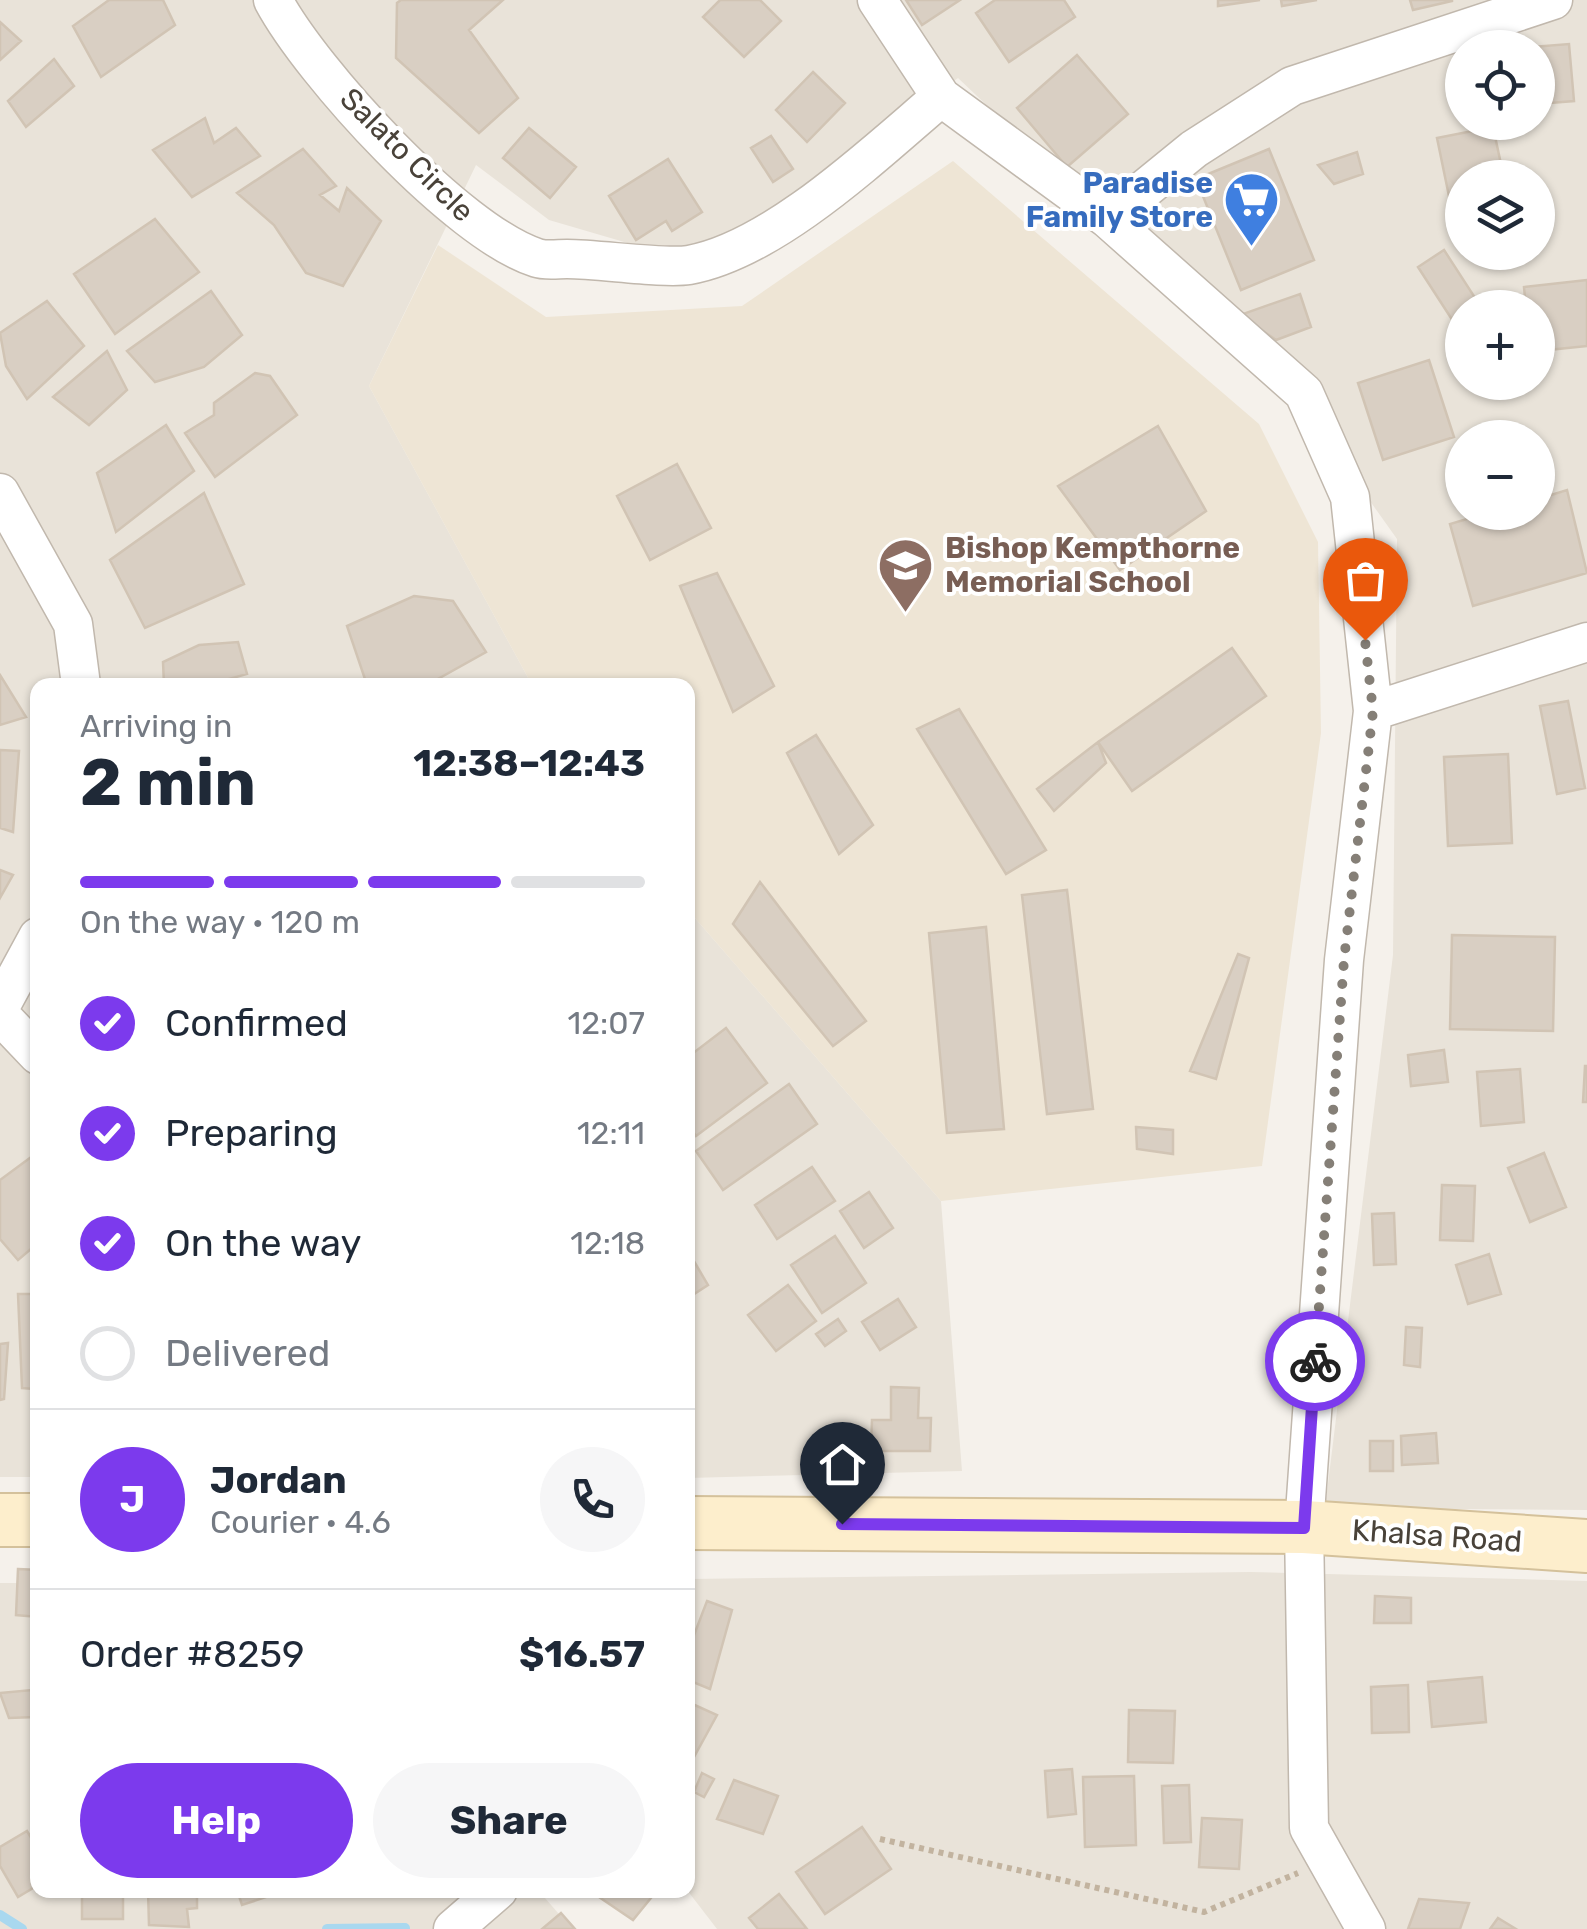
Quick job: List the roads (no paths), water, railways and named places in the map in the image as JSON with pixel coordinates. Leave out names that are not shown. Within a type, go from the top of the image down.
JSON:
[{"type":"main road","points":[[0,1520],[30,1520]]},
{"type":"main road","name":"Khalsa Road","points":[[695,1523],[1304,1528],[1587,1546]]},
{"type":"street","name":"Salato Circle","points":[[273,0],[291,34],[377,132],[475,225],[538,259],[688,265],[751,242],[838,184],[942,98]]},
{"type":"street","points":[[877,0],[942,98],[1108,219],[1304,392],[1350,497],[1373,711],[1344,960],[1304,1528],[1309,1828],[1366,1929]]},
{"type":"street","points":[[1108,219],[1194,149],[1292,86],[1554,0]]},
{"type":"street","points":[[0,493],[72,624],[81,678]]},
{"type":"street","points":[[1373,711],[1587,642]]},
{"type":"street","points":[[30,953],[0,1011],[30,1045]]},
{"type":"street","points":[[453,1929],[489,1898]]},
{"type":"waterway","points":[[0,1915],[22,1929]]},
{"type":"waterway","points":[[327,1929],[405,1928]]},
{"type":"place","name":"Paradise Family Store","points":[[1252,249]]},
{"type":"place","name":"Bishop Kempthorne Memorial School","points":[[906,614]]}]
